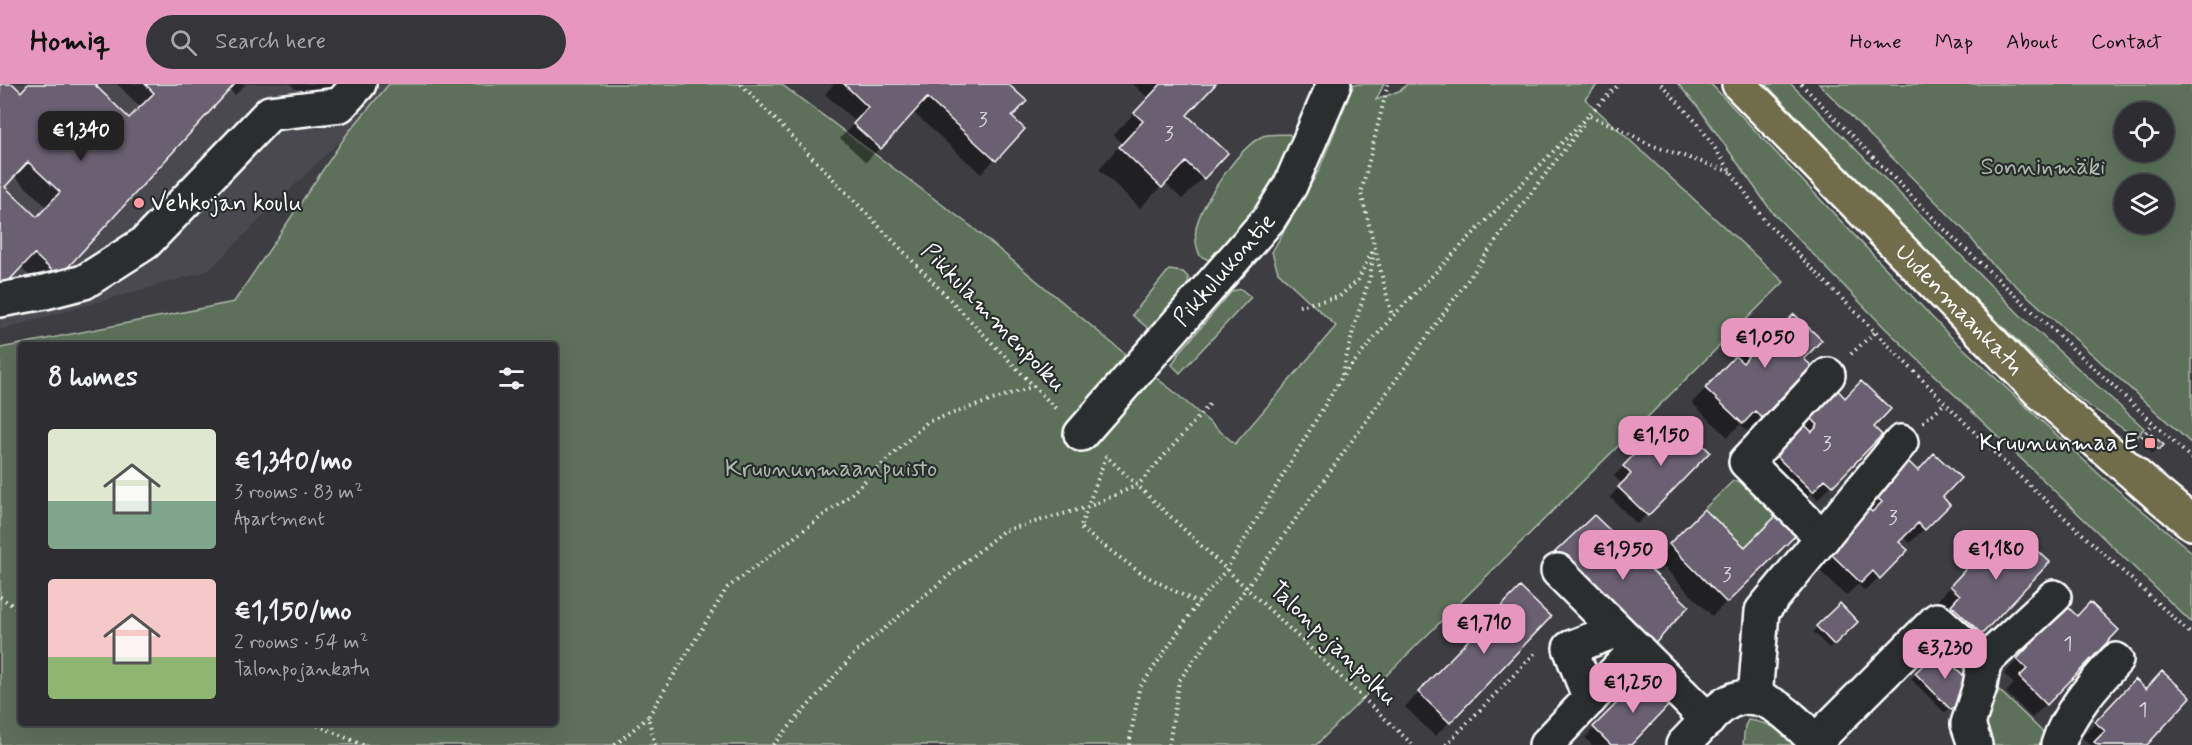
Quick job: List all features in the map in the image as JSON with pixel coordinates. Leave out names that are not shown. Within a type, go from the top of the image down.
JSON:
[{"type":"main road","name":"Uudenmaankatu","points":[[1739,84],[2040,392],[2192,523]]},
{"type":"street","points":[[0,300],[84,282],[145,243],[270,113],[340,105],[358,84]]},
{"type":"street","name":"Pikkulukontie","points":[[1081,434],[1269,219],[1290,186],[1334,84]]},
{"type":"street","points":[[1823,538],[1746,462],[1828,375]]},
{"type":"street","points":[[1755,698],[1762,610],[1901,442]]},
{"type":"street","points":[[1558,571],[1708,720]]},
{"type":"street","points":[[1975,745],[1968,724],[1980,686],[1984,662],[2054,597]]},
{"type":"street","points":[[1683,745],[1725,705],[1755,698],[1773,704],[1791,717],[1817,743],[1937,620],[1984,662]]},
{"type":"street","points":[[1590,699],[1570,648],[1627,640]]},
{"type":"street","points":[[1546,745],[1590,699],[1627,640]]},
{"type":"street","points":[[2058,745],[2061,735],[2090,688],[2116,660]]},
{"type":"path","name":"Pikkulammenpolku","points":[[741,84],[1081,434],[1227,569]]},
{"type":"path","points":[[1388,84],[1361,194],[1392,316]]},
{"type":"path","points":[[1130,745],[1139,689],[1198,603],[1227,569],[1341,378],[1392,316],[1619,84]]},
{"type":"path","points":[[1661,84],[1699,125],[1764,220],[1994,452],[2192,634]]},
{"type":"path","points":[[1801,84],[1948,233],[2192,459]]},
{"type":"path","points":[[1168,745],[1179,681],[1524,202],[1595,109]]},
{"type":"path","points":[[1590,116],[1619,128],[1648,144],[1732,173]]},
{"type":"path","points":[[1299,306],[1339,297],[1358,279],[1374,245]]},
{"type":"path","points":[[1341,378],[1370,277],[1374,245]]},
{"type":"path","points":[[615,745],[648,717],[727,588],[849,496],[927,422],[1034,386]]},
{"type":"path","points":[[773,745],[857,651],[1003,531],[1088,507],[1138,485],[1210,404]]},
{"type":"path","points":[[2142,437],[2153,423]]},
{"type":"path","points":[[1106,456],[1080,528],[1142,574],[1198,603]]},
{"type":"path","name":"Talonpojanpolku","points":[[1227,569],[1413,745]]},
{"type":"path","points":[[0,597],[18,608]]},
{"type":"path","points":[[1446,745],[1550,638],[1570,648]]},
{"type":"path","points":[[648,717],[655,745]]},
{"type":"path","points":[[319,726],[363,745]]},
{"type":"shaded area","name":"Vehkojan koulu","points":[[0,84],[389,84],[347,134],[208,271],[0,330]]},
{"type":"green space","name":"Kruununmaanpuisto","points":[[389,84],[781,84],[972,227],[1235,444],[1336,326],[1278,272],[1272,252],[1319,170],[1354,84],[1384,84],[1376,100],[1401,90],[1407,84],[1598,84],[1585,99],[1784,282],[1316,745],[0,745],[0,348],[18,344],[18,726],[558,726],[558,342],[31,342],[234,302],[347,134]]},
{"type":"green space","points":[[1678,84],[1711,84],[1947,333],[2101,476],[2192,552],[2192,623],[1885,328],[1772,212],[1698,107]]},
{"type":"green space","points":[[1766,84],[1791,84],[2028,323],[2144,428],[2137,438],[2082,401],[2050,373],[1898,223]]},
{"type":"green space","name":"Sonninmäki","points":[[1819,84],[2192,84],[2192,444],[1992,264],[1965,231]]},
{"type":"green space","points":[[1289,134],[1294,139],[1264,200],[1217,259],[1209,260],[1200,256],[1196,240],[1197,224],[1223,176],[1243,152],[1261,137]]},
{"type":"green space","points":[[1169,270],[1183,272],[1188,277],[1189,287],[1150,330],[1132,315]]},
{"type":"green space","points":[[1241,289],[1251,297],[1180,373],[1172,365],[1179,353],[1232,291]]},
{"type":"green space","points":[[1733,481],[1749,481],[1781,511],[1745,547],[1704,509]]},
{"type":"green space","points":[[1999,690],[2050,739],[2049,745],[1990,745],[1979,734]]},
{"type":"green space","points":[[1748,720],[1776,728],[1799,745],[1743,745]]},
{"type":"building","points":[[0,84],[13,84],[21,92],[28,84],[98,84],[96,86],[129,118],[154,93],[145,84],[235,84],[59,277],[34,254],[4,286],[0,283]],"holes":[[[28,162],[60,192],[37,217],[5,187]]]},
{"type":"building","points":[[844,84],[1008,84],[1027,101],[1012,117],[1025,129],[996,161],[927,98],[881,149],[853,124],[868,107]]},
{"type":"building","points":[[1161,84],[1216,84],[1187,115],[1228,153],[1204,179],[1186,162],[1162,188],[1119,147],[1143,121],[1134,113]]},
{"type":"building","points":[[1794,314],[1822,340],[1804,359],[1812,366],[1762,418],[1755,411],[1743,424],[1705,388],[1735,356],[1743,363],[1748,357],[1741,350],[1768,321],[1778,331]]},
{"type":"building","points":[[1861,381],[1891,409],[1874,427],[1882,435],[1833,486],[1825,479],[1813,492],[1773,453],[1802,422],[1812,432],[1818,425],[1809,416],[1836,388],[1845,398]]},
{"type":"building","points":[[1682,424],[1710,452],[1648,516],[1618,487],[1631,474],[1623,466],[1659,429],[1668,438]]},
{"type":"building","points":[[2151,434],[2164,445],[2159,450],[2147,440]]},
{"type":"building","points":[[1934,453],[1961,478],[1943,497],[1950,505],[1925,530],[1918,523],[1899,542],[1908,550],[1880,579],[1873,571],[1861,583],[1830,553],[1842,541],[1833,532],[1862,502],[1872,512],[1882,502],[1873,494],[1906,459],[1918,471]]},
{"type":"building","points":[[1704,509],[1745,547],[1781,511],[1800,531],[1727,603],[1669,544]]},
{"type":"building","points":[[1594,515],[1689,606],[1651,648],[1555,552]]},
{"type":"building","points":[[2020,534],[2050,562],[1982,634],[1951,605],[1960,595],[1950,586],[1992,541],[2003,551]]},
{"type":"building","points":[[1520,587],[1551,617],[1450,723],[1418,692]]},
{"type":"building","points":[[2090,602],[2119,630],[2047,705],[2019,677],[2027,669],[2017,659],[2067,606],[2077,616]]},
{"type":"building","points":[[1840,603],[1858,622],[1834,645],[1816,626]]},
{"type":"building","points":[[1938,650],[1974,686],[1951,710],[1915,673]]},
{"type":"building","points":[[2162,671],[2191,697],[2147,745],[2098,745],[2094,742],[2105,731],[2095,722],[2135,679],[2146,689]]},
{"type":"building","points":[[1644,676],[1671,703],[1631,745],[1611,745],[1593,727]]},
{"type":"place","name":"Vehkojan koulu","points":[[139,203]]},
{"type":"place","name":"Kruununmaa E","points":[[2150,443]]}]
